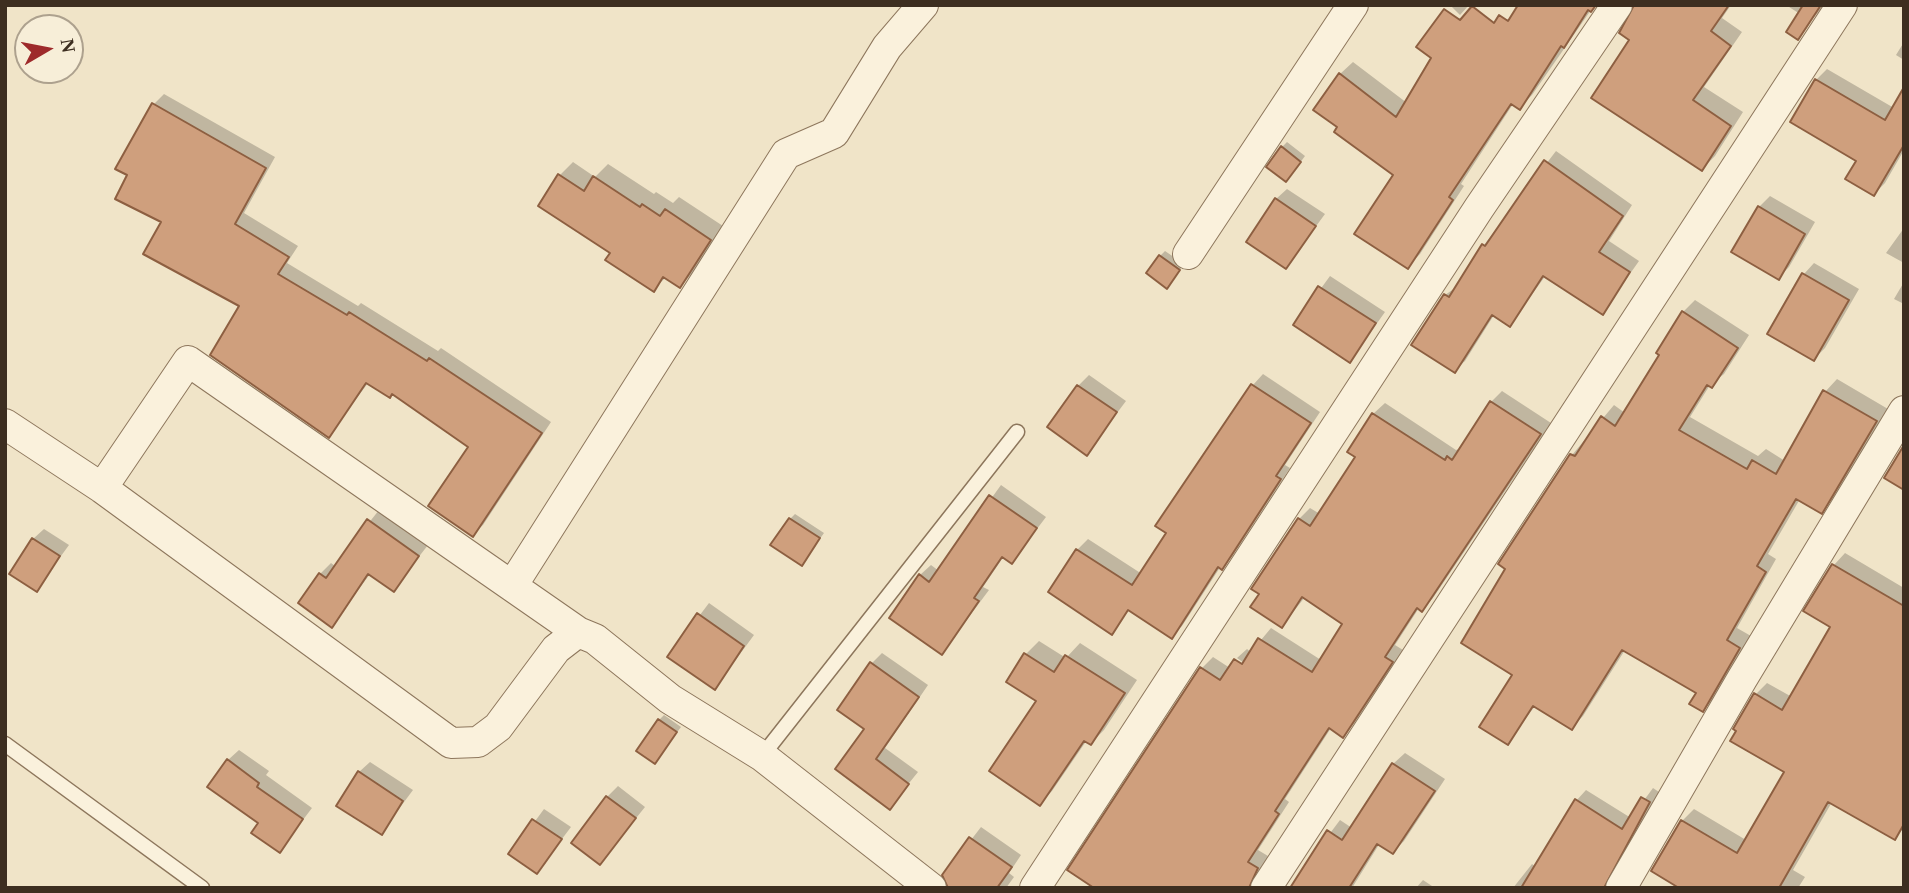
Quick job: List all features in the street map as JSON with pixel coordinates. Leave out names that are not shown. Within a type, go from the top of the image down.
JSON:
[{"type":"street","points":[[512,586],[786,154],[834,133],[887,47],[923,5]]},
{"type":"street","points":[[1188,254],[1353,5]]},
{"type":"street","points":[[1035,888],[1479,208],[1617,5]]},
{"type":"street","points":[[1266,888],[1842,5]]},
{"type":"street","points":[[102,488],[188,361],[578,632],[595,639],[670,699],[762,756],[931,888]]},
{"type":"street","points":[[1621,888],[1742,679],[1904,411]]},
{"type":"street","points":[[5,424],[102,488],[452,743],[478,742],[498,727],[556,649],[578,632]]},
{"type":"lane","points":[[762,756],[1017,432]]},
{"type":"lane","points":[[5,744],[202,888]]},
{"type":"building","points":[[1518,5],[1596,5],[1591,12],[1588,10],[1564,48],[1561,46],[1520,110],[1511,104],[1449,197],[1453,200],[1408,269],[1354,234],[1393,175],[1334,132],[1337,127],[1313,110],[1339,73],[1396,117],[1431,58],[1416,47],[1444,9],[1460,20],[1472,6],[1494,23],[1499,15],[1508,21]]},
{"type":"building","points":[[1634,5],[1729,5],[1711,31],[1731,46],[1693,100],[1731,126],[1702,171],[1591,98],[1629,40],[1619,33]]},
{"type":"building","points":[[1803,5],[1821,5],[1798,40],[1786,32]]},
{"type":"building","points":[[1815,79],[1885,120],[1904,87],[1904,145],[1874,196],[1845,179],[1856,161],[1790,122]]},
{"type":"building","points":[[152,103],[266,168],[235,224],[289,257],[278,274],[347,315],[349,312],[427,361],[429,358],[542,433],[473,537],[428,506],[468,447],[392,394],[390,398],[366,383],[329,438],[210,355],[239,306],[143,254],[161,222],[115,199],[127,175],[115,169]]},
{"type":"building","points":[[1281,146],[1301,162],[1286,182],[1266,167]]},
{"type":"building","points":[[1544,160],[1623,216],[1599,252],[1630,272],[1603,315],[1543,276],[1510,327],[1492,315],[1455,373],[1411,345],[1444,294],[1449,297],[1482,244],[1485,246]]},
{"type":"building","points":[[558,174],[584,191],[593,176],[640,207],[642,204],[660,216],[665,209],[711,240],[680,288],[663,277],[654,292],[605,260],[610,253],[538,206]]},
{"type":"building","points":[[1275,198],[1316,226],[1286,269],[1246,242]]},
{"type":"building","points":[[1758,206],[1805,234],[1779,280],[1731,252]]},
{"type":"building","points":[[1159,255],[1180,270],[1167,289],[1146,273]]},
{"type":"building","points":[[1802,273],[1849,300],[1814,361],[1767,334]]},
{"type":"building","points":[[1318,286],[1376,323],[1350,363],[1293,325]]},
{"type":"building","points":[[1682,311],[1738,348],[1712,388],[1707,385],[1679,430],[1747,469],[1752,460],[1776,474],[1823,390],[1877,421],[1822,514],[1796,499],[1757,566],[1766,572],[1727,640],[1740,648],[1703,712],[1689,704],[1696,693],[1622,650],[1572,730],[1533,706],[1508,745],[1479,727],[1512,675],[1461,643],[1505,569],[1498,564],[1570,454],[1575,456],[1601,416],[1615,426],[1659,355],[1656,353]]},
{"type":"building","points":[[1251,384],[1311,423],[1276,476],[1281,479],[1222,570],[1218,567],[1172,639],[1128,610],[1112,635],[1048,592],[1076,549],[1132,585],[1166,533],[1155,526]]},
{"type":"building","points":[[1077,385],[1117,412],[1087,456],[1047,427]]},
{"type":"building","points":[[1490,401],[1541,434],[1422,612],[1417,608],[1385,657],[1393,662],[1343,738],[1329,728],[1275,811],[1279,814],[1248,862],[1258,868],[1249,888],[1094,888],[1067,870],[1200,667],[1220,680],[1234,659],[1242,664],[1258,638],[1312,672],[1342,624],[1302,597],[1282,628],[1250,607],[1259,594],[1251,589],[1298,518],[1310,526],[1355,457],[1347,452],[1372,413],[1445,460],[1447,456],[1452,460]]},
{"type":"building","points":[[1904,445],[1904,490],[1884,478]]},
{"type":"building","points":[[989,495],[1037,528],[1012,564],[1002,557],[974,598],[979,601],[942,655],[889,618],[919,574],[929,582]]},
{"type":"building","points":[[789,518],[820,538],[802,566],[770,545]]},
{"type":"building","points":[[367,519],[419,556],[394,592],[368,574],[332,628],[298,603],[319,573],[326,578]]},
{"type":"building","points":[[32,538],[60,556],[37,592],[9,574]]},
{"type":"building","points":[[1832,564],[1904,606],[1904,824],[1895,840],[1828,802],[1779,888],[1679,888],[1651,871],[1681,820],[1737,853],[1784,772],[1730,741],[1736,731],[1733,729],[1754,693],[1782,710],[1830,627],[1803,611]]},
{"type":"building","points":[[697,613],[744,646],[715,690],[667,657]]},
{"type":"building","points":[[1024,653],[1054,672],[1065,655],[1125,693],[1091,745],[1084,741],[1040,806],[989,771],[1036,701],[1006,682]]},
{"type":"building","points":[[870,662],[919,697],[876,759],[909,784],[890,810],[835,769],[864,729],[837,710]]},
{"type":"building","points":[[658,719],[677,732],[655,764],[636,751]]},
{"type":"building","points":[[227,759],[259,783],[257,787],[303,819],[280,853],[251,833],[258,823],[207,787]]},
{"type":"building","points":[[1392,763],[1435,791],[1393,854],[1377,844],[1349,888],[1290,888],[1327,830],[1342,840]]},
{"type":"building","points":[[358,771],[403,801],[382,835],[336,806]]},
{"type":"building","points":[[606,796],[636,818],[600,865],[571,843]]},
{"type":"building","points":[[1641,797],[1650,802],[1604,888],[1521,888],[1575,799],[1622,829]]},
{"type":"building","points":[[532,819],[562,839],[537,874],[508,854]]},
{"type":"building","points":[[969,837],[1012,867],[997,888],[948,888],[942,875]]}]
